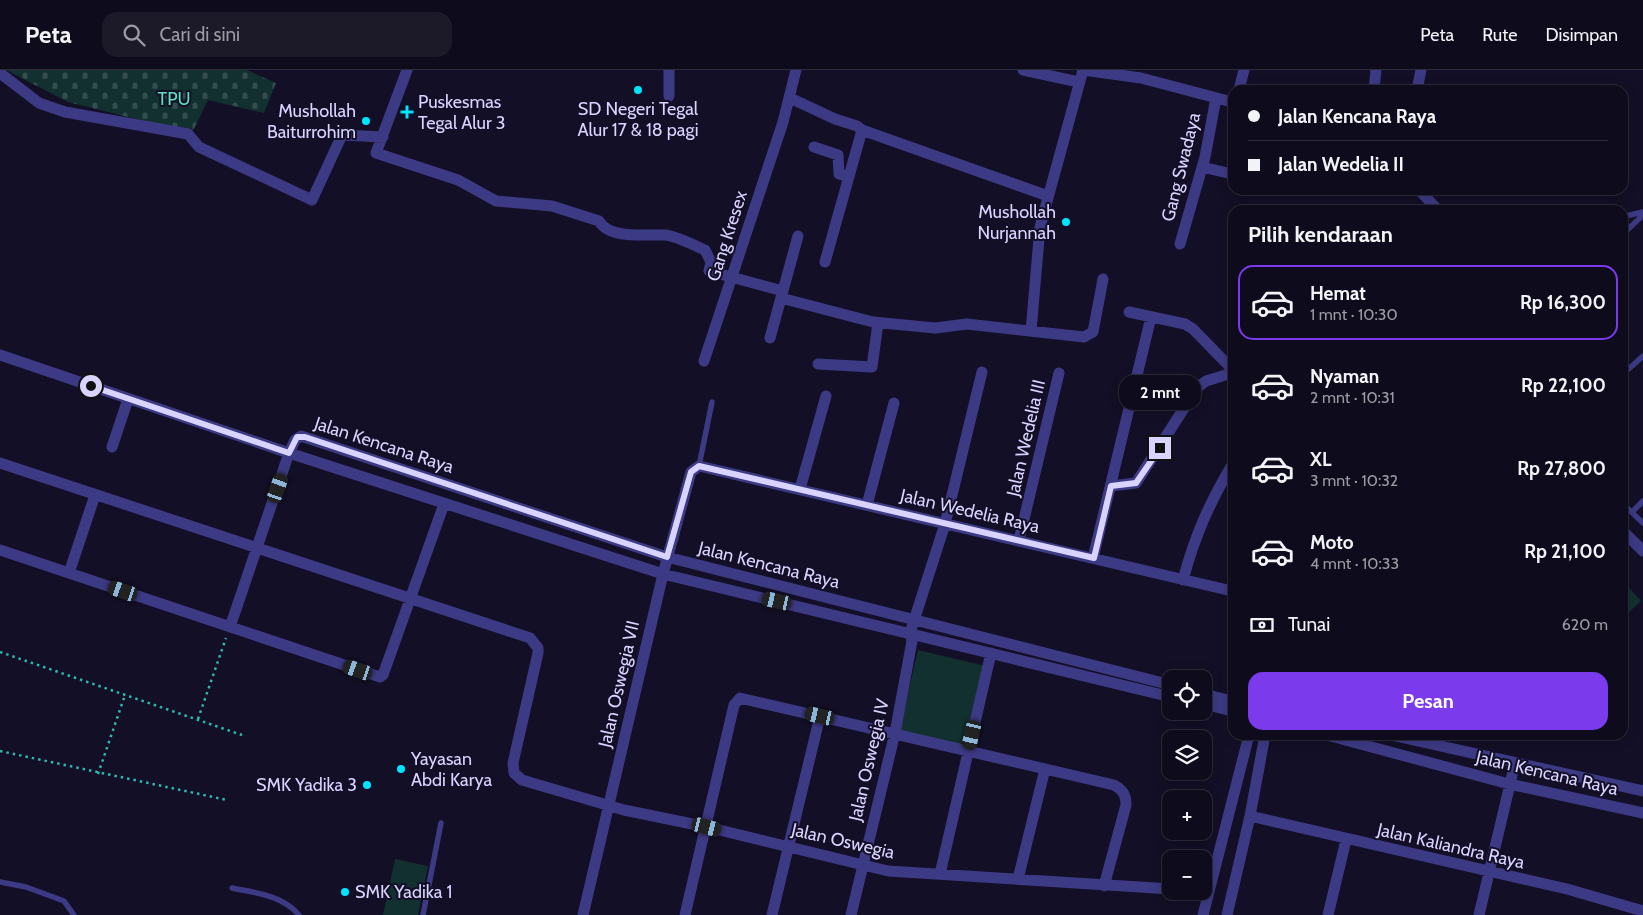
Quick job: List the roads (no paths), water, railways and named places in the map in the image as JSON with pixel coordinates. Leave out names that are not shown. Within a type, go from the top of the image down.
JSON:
[{"type":"street","points":[[407,70],[376,153],[458,180],[496,200],[552,206],[599,221],[601,225],[620,234],[666,235],[705,250],[711,262],[709,271],[782,295],[878,323],[934,328],[966,324],[1084,337],[1089,336],[1096,325],[1103,279]]},
{"type":"street","points":[[669,96],[670,70]]},
{"type":"street","name":"Gang Kresex","points":[[704,361],[783,122],[796,70]]},
{"type":"street","points":[[1023,70],[1142,78],[1228,101]]},
{"type":"street","points":[[1240,85],[1244,70]]},
{"type":"street","points":[[1374,85],[1376,70]]},
{"type":"street","points":[[1418,85],[1421,70]]},
{"type":"street","points":[[0,74],[39,103],[65,112],[188,134],[198,147],[312,200],[342,135],[382,137]]},
{"type":"street","points":[[1032,331],[1040,226],[1082,74]]},
{"type":"street","points":[[790,98],[835,119],[857,126],[862,130],[1048,196]]},
{"type":"street","name":"Gang Swadaya","points":[[1180,244],[1202,167],[1216,98]]},
{"type":"street","points":[[825,262],[862,130]]},
{"type":"street","points":[[814,147],[838,155],[839,174],[849,177]]},
{"type":"street","points":[[1202,167],[1228,173]]},
{"type":"street","points":[[1424,195],[1433,205]]},
{"type":"street","points":[[770,338],[798,236]]},
{"type":"street","points":[[1129,312],[1178,322],[1193,329],[1228,365]]},
{"type":"street","points":[[1094,558],[1151,317]]},
{"type":"street","points":[[818,364],[872,367],[878,323]]},
{"type":"street","name":"Jalan Kencana Raya","points":[[0,356],[289,453],[662,574],[1162,695]]},
{"type":"street","name":"Jalan Oswegia IV","points":[[851,915],[895,733],[917,618],[945,524],[982,372]]},
{"type":"street","name":"Jalan Wedelia III","points":[[1019,540],[1059,373]]},
{"type":"street","points":[[1111,486],[1132,485],[1141,479],[1197,388],[1206,381],[1228,374]]},
{"type":"street","points":[[800,489],[826,396]]},
{"type":"street","points":[[112,447],[128,399]]},
{"type":"street","points":[[867,505],[894,403]]},
{"type":"street","name":"Jalan Kencana Raya","points":[[289,453],[297,437],[305,437],[667,557],[917,618],[1162,684]]},
{"type":"street","points":[[230,627],[289,453]]},
{"type":"street","points":[[0,463],[410,600]]},
{"type":"street","name":"Jalan Wedelia Raya","points":[[699,466],[1228,590]]},
{"type":"street","name":"Jalan Oswegia VII","points":[[582,915],[610,806],[662,574],[691,472],[699,466]]},
{"type":"street","points":[[1183,580],[1193,542],[1211,502],[1228,472]]},
{"type":"street","points":[[69,573],[96,495]]},
{"type":"street","points":[[0,550],[380,677],[444,504]]},
{"type":"street","points":[[1628,536],[1643,550]]},
{"type":"street","name":"Jalan Oswegia","points":[[410,600],[530,638],[535,642],[538,653],[513,763],[514,773],[522,780],[610,806],[707,827],[888,871],[1162,889]]},
{"type":"street","points":[[940,874],[991,653]]},
{"type":"street","points":[[1212,696],[1228,700]]},
{"type":"street","points":[[685,915],[734,705],[740,698],[1114,785],[1122,789],[1126,796],[1126,805],[1104,886]]},
{"type":"street","points":[[1212,706],[1228,710]]},
{"type":"street","points":[[772,915],[820,716]]},
{"type":"street","points":[[1212,869],[1248,740]]},
{"type":"street","points":[[1227,915],[1250,816],[1264,740]]},
{"type":"street","name":"Jalan Kencana Raya","points":[[1346,740],[1510,784],[1643,813]]},
{"type":"street","name":"Jalan Kencana Raya","points":[[1413,740],[1643,791]]},
{"type":"street","points":[[1479,915],[1515,763]]},
{"type":"street","points":[[1018,879],[1045,769]]},
{"type":"street","name":"Jalan Kaliandra Raya","points":[[1250,816],[1489,873],[1567,889],[1638,912]]},
{"type":"street","points":[[1330,914],[1346,840]]},
{"type":"street","points":[[1203,915],[1205,900]]},
{"type":"lane","points":[[1628,216],[1643,214]]},
{"type":"lane","points":[[1628,229],[1643,214]]},
{"type":"lane","points":[[1628,370],[1643,356]]},
{"type":"lane","points":[[699,466],[712,402]]},
{"type":"lane","points":[[1632,512],[1643,501]]},
{"type":"lane","points":[[1628,508],[1643,523]]},
{"type":"lane","points":[[423,915],[441,823]]},
{"type":"lane","points":[[0,882],[26,887],[64,901],[74,915]]},
{"type":"lane","points":[[232,888],[270,896],[294,909],[299,915]]},
{"type":"place","name":"SD Negeri Tegal Alur 17 & 18 pagi","points":[[638,90]]},
{"type":"place","name":"Puskesmas Tegal Alur 3","points":[[407,112]]},
{"type":"place","name":"Mushollah Baiturrohim","points":[[366,121]]},
{"type":"place","name":"Mushollah Nurjannah","points":[[1066,222]]},
{"type":"place","name":"Yayasan Abdi Karya","points":[[401,769]]},
{"type":"place","name":"SMK Yadika 3","points":[[367,785]]},
{"type":"place","name":"SMK Yadika 1","points":[[345,892]]},
{"type":"park label","name":"TPU","points":[[174,99]]}]
